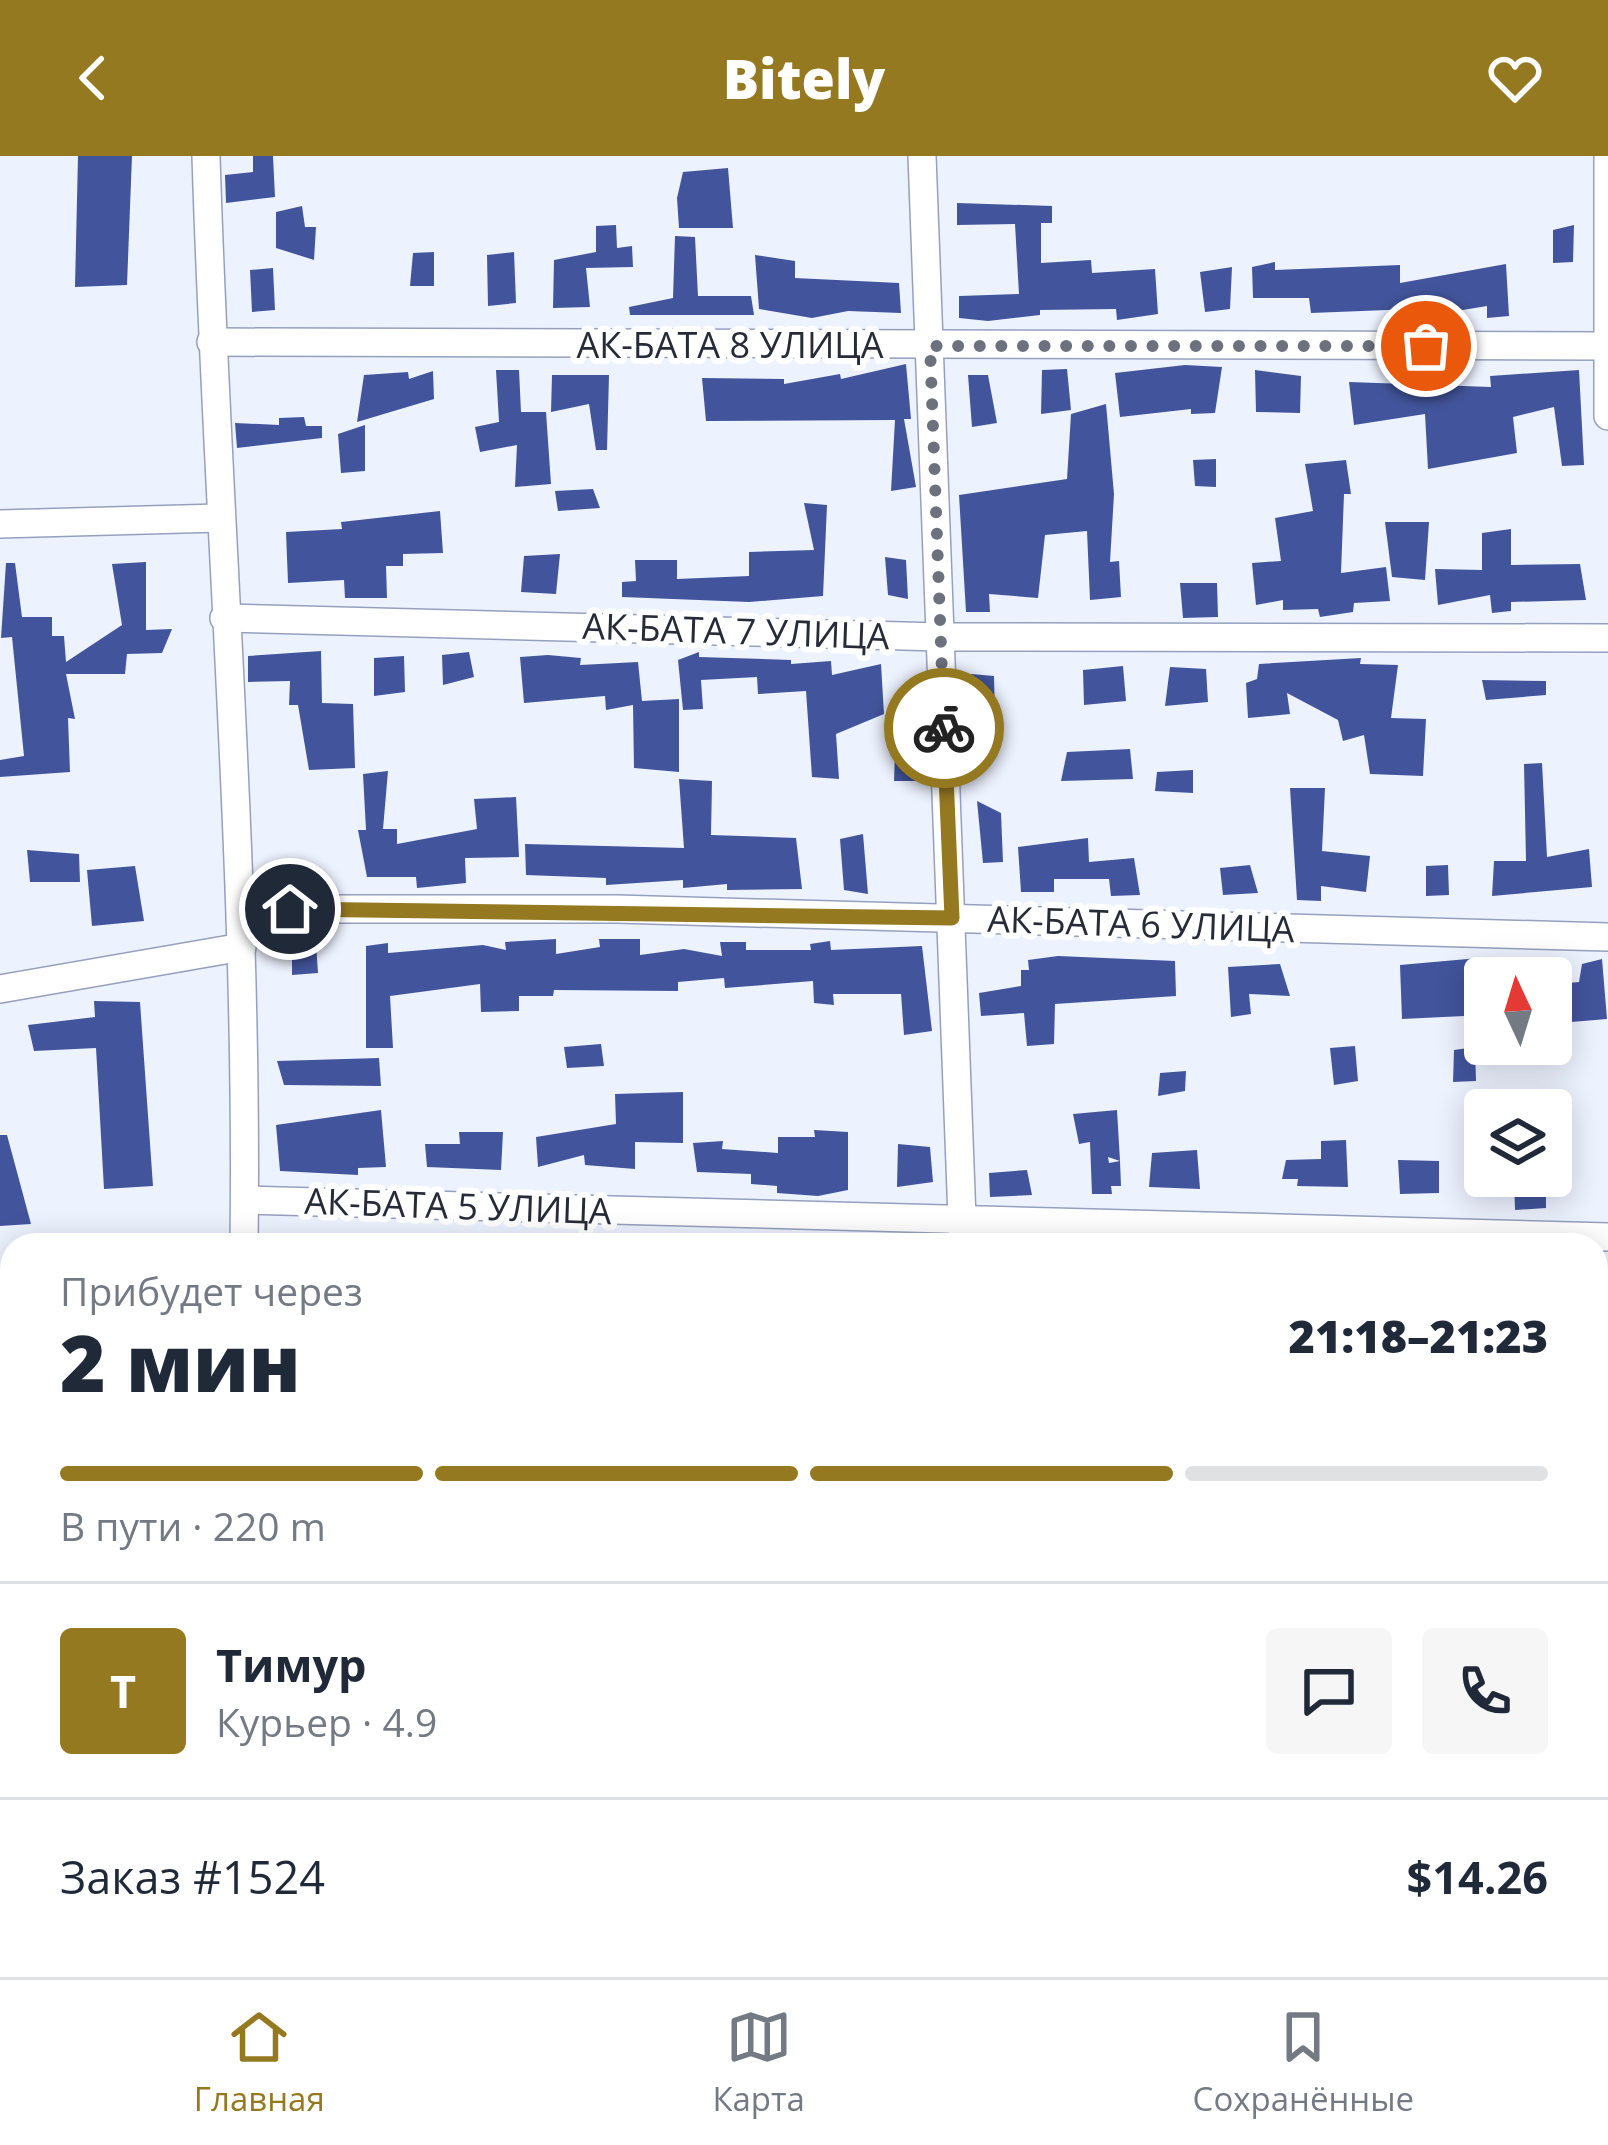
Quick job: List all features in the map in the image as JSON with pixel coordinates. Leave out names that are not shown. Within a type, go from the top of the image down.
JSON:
[{"type":"street","points":[[206,156],[219,518],[242,909],[244,1233]]},
{"type":"street","points":[[922,156],[963,1232]]},
{"type":"street","points":[[1608,156],[1608,416]]},
{"type":"street","name":"АК-БАТА 8 УЛИЦА","points":[[212,342],[1607,346]]},
{"type":"street","points":[[0,524],[219,518]]},
{"type":"street","name":"АК-БАТА 7 УЛИЦА","points":[[224,618],[940,637],[1608,638]]},
{"type":"street","name":"АК-БАТА 6 УЛИЦА","points":[[242,909],[617,909],[1608,937]]},
{"type":"street","points":[[0,989],[242,947]]},
{"type":"street","name":"АК-БАТА 5 УЛИЦА","points":[[244,1200],[963,1232],[1092,1233]]},
{"type":"building","points":[[78,156],[132,156],[127,285],[75,287]]},
{"type":"building","points":[[253,156],[273,156],[275,197],[226,203],[225,175],[253,172]]},
{"type":"building","points":[[728,168],[733,228],[679,228],[677,198],[683,172]]},
{"type":"building","points":[[957,203],[1052,206],[1052,223],[1041,223],[1041,263],[1091,260],[1092,273],[1155,269],[1158,314],[1117,320],[1116,309],[1040,310],[1040,315],[988,321],[959,318],[959,296],[1019,294],[1015,224],[957,225]]},
{"type":"building","points":[[302,206],[305,227],[316,227],[314,260],[276,248],[276,212]]},
{"type":"building","points":[[616,225],[617,248],[632,246],[633,267],[586,268],[590,307],[553,308],[554,260],[596,252],[596,226]]},
{"type":"building","points":[[1574,225],[1573,262],[1553,263],[1553,230]]},
{"type":"building","points":[[675,236],[695,237],[698,296],[751,296],[754,315],[630,315],[629,307],[673,298]]},
{"type":"building","points":[[434,252],[434,286],[410,286],[413,253]]},
{"type":"building","points":[[514,252],[516,303],[488,306],[487,255]]},
{"type":"building","points":[[755,255],[795,261],[795,278],[899,283],[901,313],[848,311],[812,318],[759,309]]},
{"type":"building","points":[[1275,262],[1275,270],[1400,265],[1400,283],[1506,264],[1509,316],[1487,318],[1487,306],[1414,318],[1413,309],[1311,313],[1309,298],[1253,298],[1252,267]]},
{"type":"building","points":[[1232,267],[1230,309],[1205,312],[1200,272]]},
{"type":"building","points":[[273,268],[275,310],[252,312],[250,270]]},
{"type":"building","points":[[906,364],[911,419],[904,419],[916,487],[891,491],[895,420],[706,421],[702,378],[784,379],[784,384],[840,374],[841,379]]},
{"type":"building","points":[[1185,365],[1222,367],[1215,413],[1191,414],[1191,409],[1120,417],[1115,373]]},
{"type":"building","points":[[1067,369],[1071,410],[1041,414],[1042,370]]},
{"type":"building","points":[[496,370],[519,370],[521,412],[546,412],[551,484],[515,487],[517,445],[480,452],[475,427],[499,422]]},
{"type":"building","points":[[1255,370],[1301,376],[1300,413],[1256,412]]},
{"type":"building","points":[[1579,370],[1584,465],[1562,466],[1554,407],[1513,417],[1517,453],[1428,469],[1425,414],[1354,425],[1349,382],[1491,387],[1490,376]]},
{"type":"building","points":[[433,371],[434,399],[357,422],[364,375],[408,372],[409,379]]},
{"type":"building","points":[[552,375],[609,375],[607,450],[596,450],[589,404],[551,412]]},
{"type":"building","points":[[968,375],[988,375],[997,423],[972,427]]},
{"type":"building","points":[[1106,404],[1114,494],[1110,562],[1119,561],[1121,597],[1090,600],[1087,531],[1045,535],[1038,598],[989,594],[990,612],[966,612],[959,495],[1067,479],[1071,414]]},
{"type":"building","points":[[304,417],[306,426],[322,426],[322,438],[237,448],[235,423],[279,425],[279,418]]},
{"type":"building","points":[[365,425],[365,471],[341,473],[338,434]]},
{"type":"building","points":[[1216,459],[1216,487],[1195,486],[1193,460]]},
{"type":"building","points":[[1346,460],[1351,494],[1344,494],[1341,573],[1386,567],[1390,601],[1354,603],[1353,612],[1320,617],[1318,609],[1283,610],[1283,600],[1256,605],[1252,563],[1281,561],[1275,518],[1313,511],[1305,464]]},
{"type":"building","points":[[593,489],[600,508],[558,511],[555,491]]},
{"type":"building","points":[[804,503],[827,505],[823,596],[749,602],[622,597],[622,582],[636,581],[635,560],[677,560],[677,579],[749,576],[749,552],[814,550]]},
{"type":"building","points":[[440,511],[443,553],[403,554],[403,566],[386,566],[387,598],[345,598],[344,580],[288,583],[286,532],[342,529],[341,522]]},
{"type":"building","points":[[1385,522],[1429,522],[1425,580],[1392,577]]},
{"type":"building","points":[[1511,529],[1511,565],[1580,564],[1586,600],[1511,602],[1511,611],[1492,613],[1490,595],[1438,605],[1435,569],[1482,570],[1482,533]]},
{"type":"building","points":[[560,554],[556,594],[521,592],[524,556]]},
{"type":"building","points":[[885,557],[906,560],[908,599],[888,595]]},
{"type":"building","points":[[146,562],[146,630],[172,629],[162,653],[127,654],[125,674],[66,674],[75,719],[68,718],[70,772],[0,777],[0,760],[24,756],[12,637],[1,638],[6,563],[15,563],[22,617],[52,617],[52,636],[64,636],[66,662],[122,625],[112,564]]},
{"type":"building","points":[[1180,583],[1217,583],[1218,617],[1183,618]]},
{"type":"building","points":[[321,651],[322,703],[353,704],[355,768],[309,770],[298,705],[289,705],[290,681],[248,682],[248,656]]},
{"type":"building","points":[[469,652],[474,677],[443,685],[442,655]]},
{"type":"building","points":[[699,652],[699,657],[791,660],[791,664],[831,661],[832,675],[881,664],[884,714],[836,734],[839,779],[812,777],[806,691],[758,694],[757,677],[701,680],[703,709],[683,710],[678,660]]},
{"type":"building","points":[[404,656],[405,692],[374,696],[374,658]]},
{"type":"building","points":[[520,657],[581,658],[580,665],[638,662],[642,701],[679,699],[679,772],[634,768],[633,705],[606,710],[605,696],[524,703]]},
{"type":"building","points":[[1361,658],[1360,664],[1398,665],[1391,718],[1426,719],[1423,776],[1370,774],[1364,735],[1343,741],[1338,720],[1287,693],[1290,714],[1248,718],[1246,683],[1257,679],[1259,664]]},
{"type":"building","points":[[1123,666],[1126,701],[1084,705],[1083,670]]},
{"type":"building","points":[[1170,667],[1206,669],[1208,702],[1165,706]]},
{"type":"building","points":[[971,674],[994,676],[995,721],[973,722]]},
{"type":"building","points":[[1482,680],[1546,681],[1546,695],[1486,700]]},
{"type":"building","points":[[914,746],[916,781],[894,781],[895,753]]},
{"type":"building","points":[[1130,749],[1133,779],[1061,781],[1067,752]]},
{"type":"building","points":[[1542,763],[1547,857],[1589,849],[1592,887],[1492,896],[1494,861],[1526,861],[1524,764]]},
{"type":"building","points":[[1193,770],[1193,793],[1155,791],[1157,772]]},
{"type":"building","points":[[388,771],[383,829],[397,829],[397,844],[477,829],[474,799],[516,797],[519,857],[465,858],[466,883],[417,888],[416,877],[367,877],[358,830],[366,830],[363,774]]},
{"type":"building","points":[[679,779],[712,781],[711,835],[796,838],[802,889],[727,890],[727,884],[683,888],[683,880],[606,885],[606,878],[526,875],[525,844],[684,848]]},
{"type":"building","points":[[1290,788],[1325,788],[1322,851],[1370,856],[1366,892],[1321,886],[1321,901],[1297,900]]},
{"type":"building","points":[[977,801],[1001,813],[1003,862],[983,863]]},
{"type":"building","points":[[863,834],[868,894],[844,890],[840,839]]},
{"type":"building","points":[[1088,838],[1089,862],[1134,858],[1140,895],[1111,896],[1109,879],[1054,879],[1054,892],[1021,892],[1018,847]]},
{"type":"building","points":[[27,850],[79,854],[80,882],[30,882]]},
{"type":"building","points":[[1250,865],[1258,893],[1223,895],[1220,868]]},
{"type":"building","points":[[1448,865],[1449,895],[1426,896],[1426,866]]},
{"type":"building","points":[[135,866],[144,921],[92,926],[87,870]]},
{"type":"building","points":[[556,939],[556,954],[600,947],[599,939],[640,939],[640,955],[684,949],[722,956],[720,942],[746,942],[746,950],[811,950],[810,944],[830,941],[831,950],[922,946],[932,1031],[904,1035],[901,994],[833,994],[834,1005],[814,1003],[813,981],[725,988],[724,978],[678,982],[678,991],[554,990],[553,996],[519,996],[519,1011],[481,1012],[480,984],[390,996],[393,1048],[366,1048],[366,946],[388,943],[388,953],[483,945],[506,950],[505,942]]},
{"type":"building","points":[[316,943],[318,973],[292,975],[292,945]]},
{"type":"building","points":[[1058,956],[1175,961],[1176,996],[1055,1004],[1054,1044],[1027,1046],[1024,1013],[981,1016],[979,993],[1021,986],[1021,970],[1029,970],[1028,960]]},
{"type":"building","points":[[1464,959],[1464,1016],[1402,1019],[1400,965]]},
{"type":"building","points":[[1602,959],[1607,1019],[1572,1022],[1572,983],[1579,982],[1582,964]]},
{"type":"building","points":[[1280,964],[1290,996],[1249,994],[1251,1014],[1231,1017],[1228,967]]},
{"type":"building","points":[[94,1001],[140,1002],[153,1186],[104,1189],[96,1048],[34,1051],[28,1025],[95,1017]]},
{"type":"building","points":[[601,1044],[604,1066],[567,1068],[564,1047]]},
{"type":"building","points":[[1355,1046],[1358,1081],[1334,1085],[1330,1048]]},
{"type":"building","points":[[1464,1049],[1464,1065],[1476,1065],[1476,1081],[1453,1082],[1454,1050]]},
{"type":"building","points":[[379,1058],[381,1086],[284,1085],[277,1061]]},
{"type":"building","points":[[1186,1071],[1185,1091],[1158,1096],[1160,1073]]},
{"type":"building","points":[[683,1092],[683,1143],[635,1142],[635,1169],[585,1165],[584,1155],[538,1167],[536,1137],[616,1124],[615,1094]]},
{"type":"building","points":[[381,1110],[386,1167],[358,1168],[358,1175],[280,1171],[276,1125]]},
{"type":"building","points":[[1117,1110],[1120,1161],[1121,1186],[1111,1186],[1112,1194],[1092,1194],[1090,1142],[1079,1144],[1073,1114]]},
{"type":"building","points":[[814,1130],[848,1132],[848,1190],[818,1196],[777,1193],[777,1186],[751,1184],[751,1174],[697,1172],[693,1143],[723,1141],[722,1149],[778,1153],[778,1137],[815,1137]]},
{"type":"building","points":[[459,1132],[503,1132],[501,1170],[427,1167],[425,1144],[460,1144]]},
{"type":"building","points":[[0,1135],[7,1135],[31,1224],[0,1226]]},
{"type":"building","points":[[1346,1140],[1348,1187],[1297,1186],[1298,1179],[1282,1179],[1286,1160],[1321,1159],[1321,1141]]},
{"type":"building","points":[[898,1144],[930,1147],[933,1182],[897,1187]]},
{"type":"building","points":[[1197,1150],[1200,1189],[1149,1187],[1152,1153]]},
{"type":"building","points":[[1398,1160],[1439,1161],[1439,1193],[1400,1194]]},
{"type":"building","points":[[1027,1170],[1032,1195],[990,1197],[989,1173]]},
{"type":"building","points":[[1515,1197],[1546,1197],[1546,1208],[1515,1210]]},
{"type":"way so far","points":[[944,728],[930,346],[1426,346]]},
{"type":"route","points":[[290,909],[617,909],[952,918],[944,728]]}]
